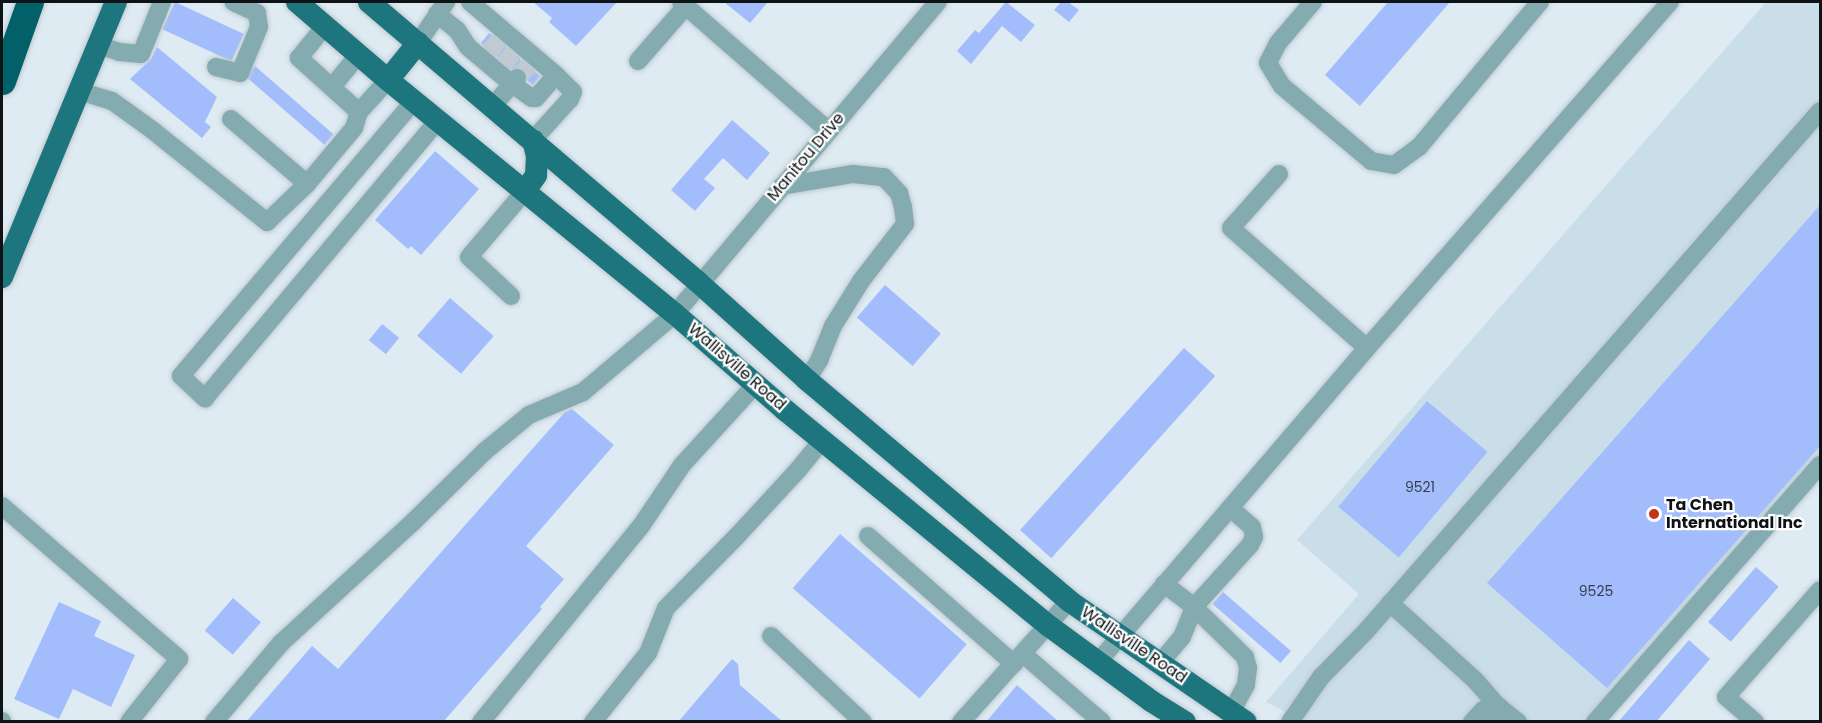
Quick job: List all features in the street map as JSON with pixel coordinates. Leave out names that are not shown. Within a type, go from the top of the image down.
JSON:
[{"type":"highway","points":[[2,81],[30,2]]},
{"type":"main road","points":[[2,277],[116,2]]},
{"type":"main road","name":"Wallisville Road","points":[[297,2],[388,80],[675,314],[785,410],[1049,626],[1151,701],[1185,722]]},
{"type":"main road","name":"Wallisville Road","points":[[369,2],[699,283],[807,380],[1070,601],[1239,717]]},
{"type":"main road","points":[[388,80],[418,43]]},
{"type":"main road","points":[[525,191],[536,175],[537,156],[533,140]]},
{"type":"main road","points":[[785,410],[807,380]]},
{"type":"street","points":[[98,45],[120,52],[141,54],[162,2]]},
{"type":"street","points":[[216,67],[240,73],[259,27],[261,7],[233,2]]},
{"type":"street","points":[[470,2],[509,58],[528,96],[536,98],[556,75]]},
{"type":"street","name":"Manitou Drive","points":[[214,722],[281,643],[413,522],[485,451],[530,415],[583,392],[675,314],[938,2]]},
{"type":"street","points":[[1313,2],[1278,43],[1268,63],[1282,86],[1371,161],[1394,165],[1419,147],[1540,2]]},
{"type":"street","points":[[1098,662],[1367,348],[1670,2]]},
{"type":"street","points":[[638,60],[684,4],[829,131]]},
{"type":"street","points":[[418,43],[442,8],[468,47],[509,58],[556,75],[570,88],[572,97],[533,140]]},
{"type":"street","points":[[326,26],[299,58],[358,111]]},
{"type":"street","points":[[332,87],[359,54]]},
{"type":"street","points":[[493,106],[509,58]]},
{"type":"street","points":[[79,91],[112,101],[267,222],[307,184],[354,128],[358,111],[388,80]]},
{"type":"street","points":[[414,101],[181,376],[205,398],[438,120]]},
{"type":"street","points":[[1290,722],[1321,677],[1390,603],[1821,111]]},
{"type":"street","points":[[231,118],[307,184]]},
{"type":"street","points":[[782,186],[853,174],[884,177],[899,193],[903,207],[905,224],[861,281],[833,327],[820,359],[807,380]]},
{"type":"street","points":[[1279,174],[1231,228],[1367,348]]},
{"type":"street","points":[[511,296],[469,257],[525,191]]},
{"type":"street","points":[[481,722],[641,526],[682,465],[756,384]]},
{"type":"street","points":[[593,722],[648,653],[666,608],[737,536],[798,470],[822,440]]},
{"type":"street","points":[[1595,722],[1821,465]]},
{"type":"street","points":[[2,506],[179,659],[129,722]]},
{"type":"street","points":[[1160,663],[1182,637],[1194,607],[1250,545],[1254,537],[1252,528],[1230,507]]},
{"type":"street","points":[[868,536],[1018,659],[1102,722]]},
{"type":"street","points":[[1164,584],[1194,607],[1245,657],[1248,668],[1239,717]]},
{"type":"street","points":[[1755,722],[1726,697],[1821,590]]},
{"type":"street","points":[[961,722],[1070,601]]},
{"type":"street","points":[[1390,603],[1474,680],[1495,714]]},
{"type":"street","points":[[771,636],[863,722]]},
{"type":"street","points":[[1472,722],[1483,710],[1518,722]]},
{"type":"shaded area","points":[[1766,2],[1820,2],[1820,478],[1608,721],[1302,721],[1266,702],[1359,594],[1297,540]]},
{"type":"building","points":[[175,2],[244,34],[231,61],[162,29]]},
{"type":"building","points":[[533,2],[617,2],[576,46],[549,22],[552,18]]},
{"type":"building","points":[[724,2],[768,2],[750,23]]},
{"type":"building","points":[[1006,2],[1035,25],[1021,42],[1002,26],[971,64],[957,51],[975,30],[979,33]]},
{"type":"building","points":[[1061,2],[1068,2],[1079,10],[1069,22],[1054,10]]},
{"type":"building","points":[[1388,2],[1450,2],[1360,106],[1325,75]]},
{"type":"building","points":[[489,33],[540,76],[533,85],[528,81],[524,69],[511,69],[481,43]]},
{"type":"building","points":[[157,47],[217,97],[205,122],[211,127],[202,138],[130,79],[151,59]]},
{"type":"building","points":[[255,66],[333,134],[324,145],[246,77]]},
{"type":"building","points":[[732,120],[770,153],[747,180],[723,158],[704,179],[715,188],[695,211],[671,190]]},
{"type":"building","points":[[435,151],[479,189],[421,255],[411,246],[408,249],[375,220]]},
{"type":"building","name":"Ta Chen International Inc","points":[[1821,204],[1821,445],[1607,688],[1487,583]]},
{"type":"building","points":[[885,285],[941,334],[913,366],[857,317]]},
{"type":"building","points":[[450,298],[494,336],[461,374],[417,336]]},
{"type":"building","points":[[382,324],[399,338],[386,354],[369,340]]},
{"type":"building","points":[[1184,348],[1215,376],[1051,558],[1020,530]]},
{"type":"building","points":[[1427,401],[1488,452],[1399,557],[1338,507]]},
{"type":"building","points":[[572,409],[614,445],[526,546],[564,579],[540,607],[542,609],[443,722],[246,722],[312,646],[338,669],[565,412]]},
{"type":"building","points":[[840,534],[967,644],[920,699],[793,588]]},
{"type":"building","points":[[1756,567],[1779,587],[1731,642],[1708,622]]},
{"type":"building","points":[[1223,592],[1291,651],[1280,663],[1213,604]]},
{"type":"building","points":[[233,598],[261,622],[233,655],[205,630]]},
{"type":"building","points":[[59,602],[101,621],[94,636],[135,655],[111,707],[73,689],[59,719],[14,699]]},
{"type":"building","points":[[1689,640],[1710,659],[1656,722],[1618,722]]},
{"type":"building","points":[[732,659],[738,664],[740,685],[783,722],[678,722]]},
{"type":"building","points":[[1017,685],[1059,722],[986,722]]},
{"type":"tunnel","points":[[488,53],[500,39]]},
{"type":"tunnel","points":[[503,65],[514,52]]},
{"type":"tunnel","points":[[517,78],[529,65]]},
{"type":"place","name":"Ta Chen International Inc","points":[[1654,514]]}]
